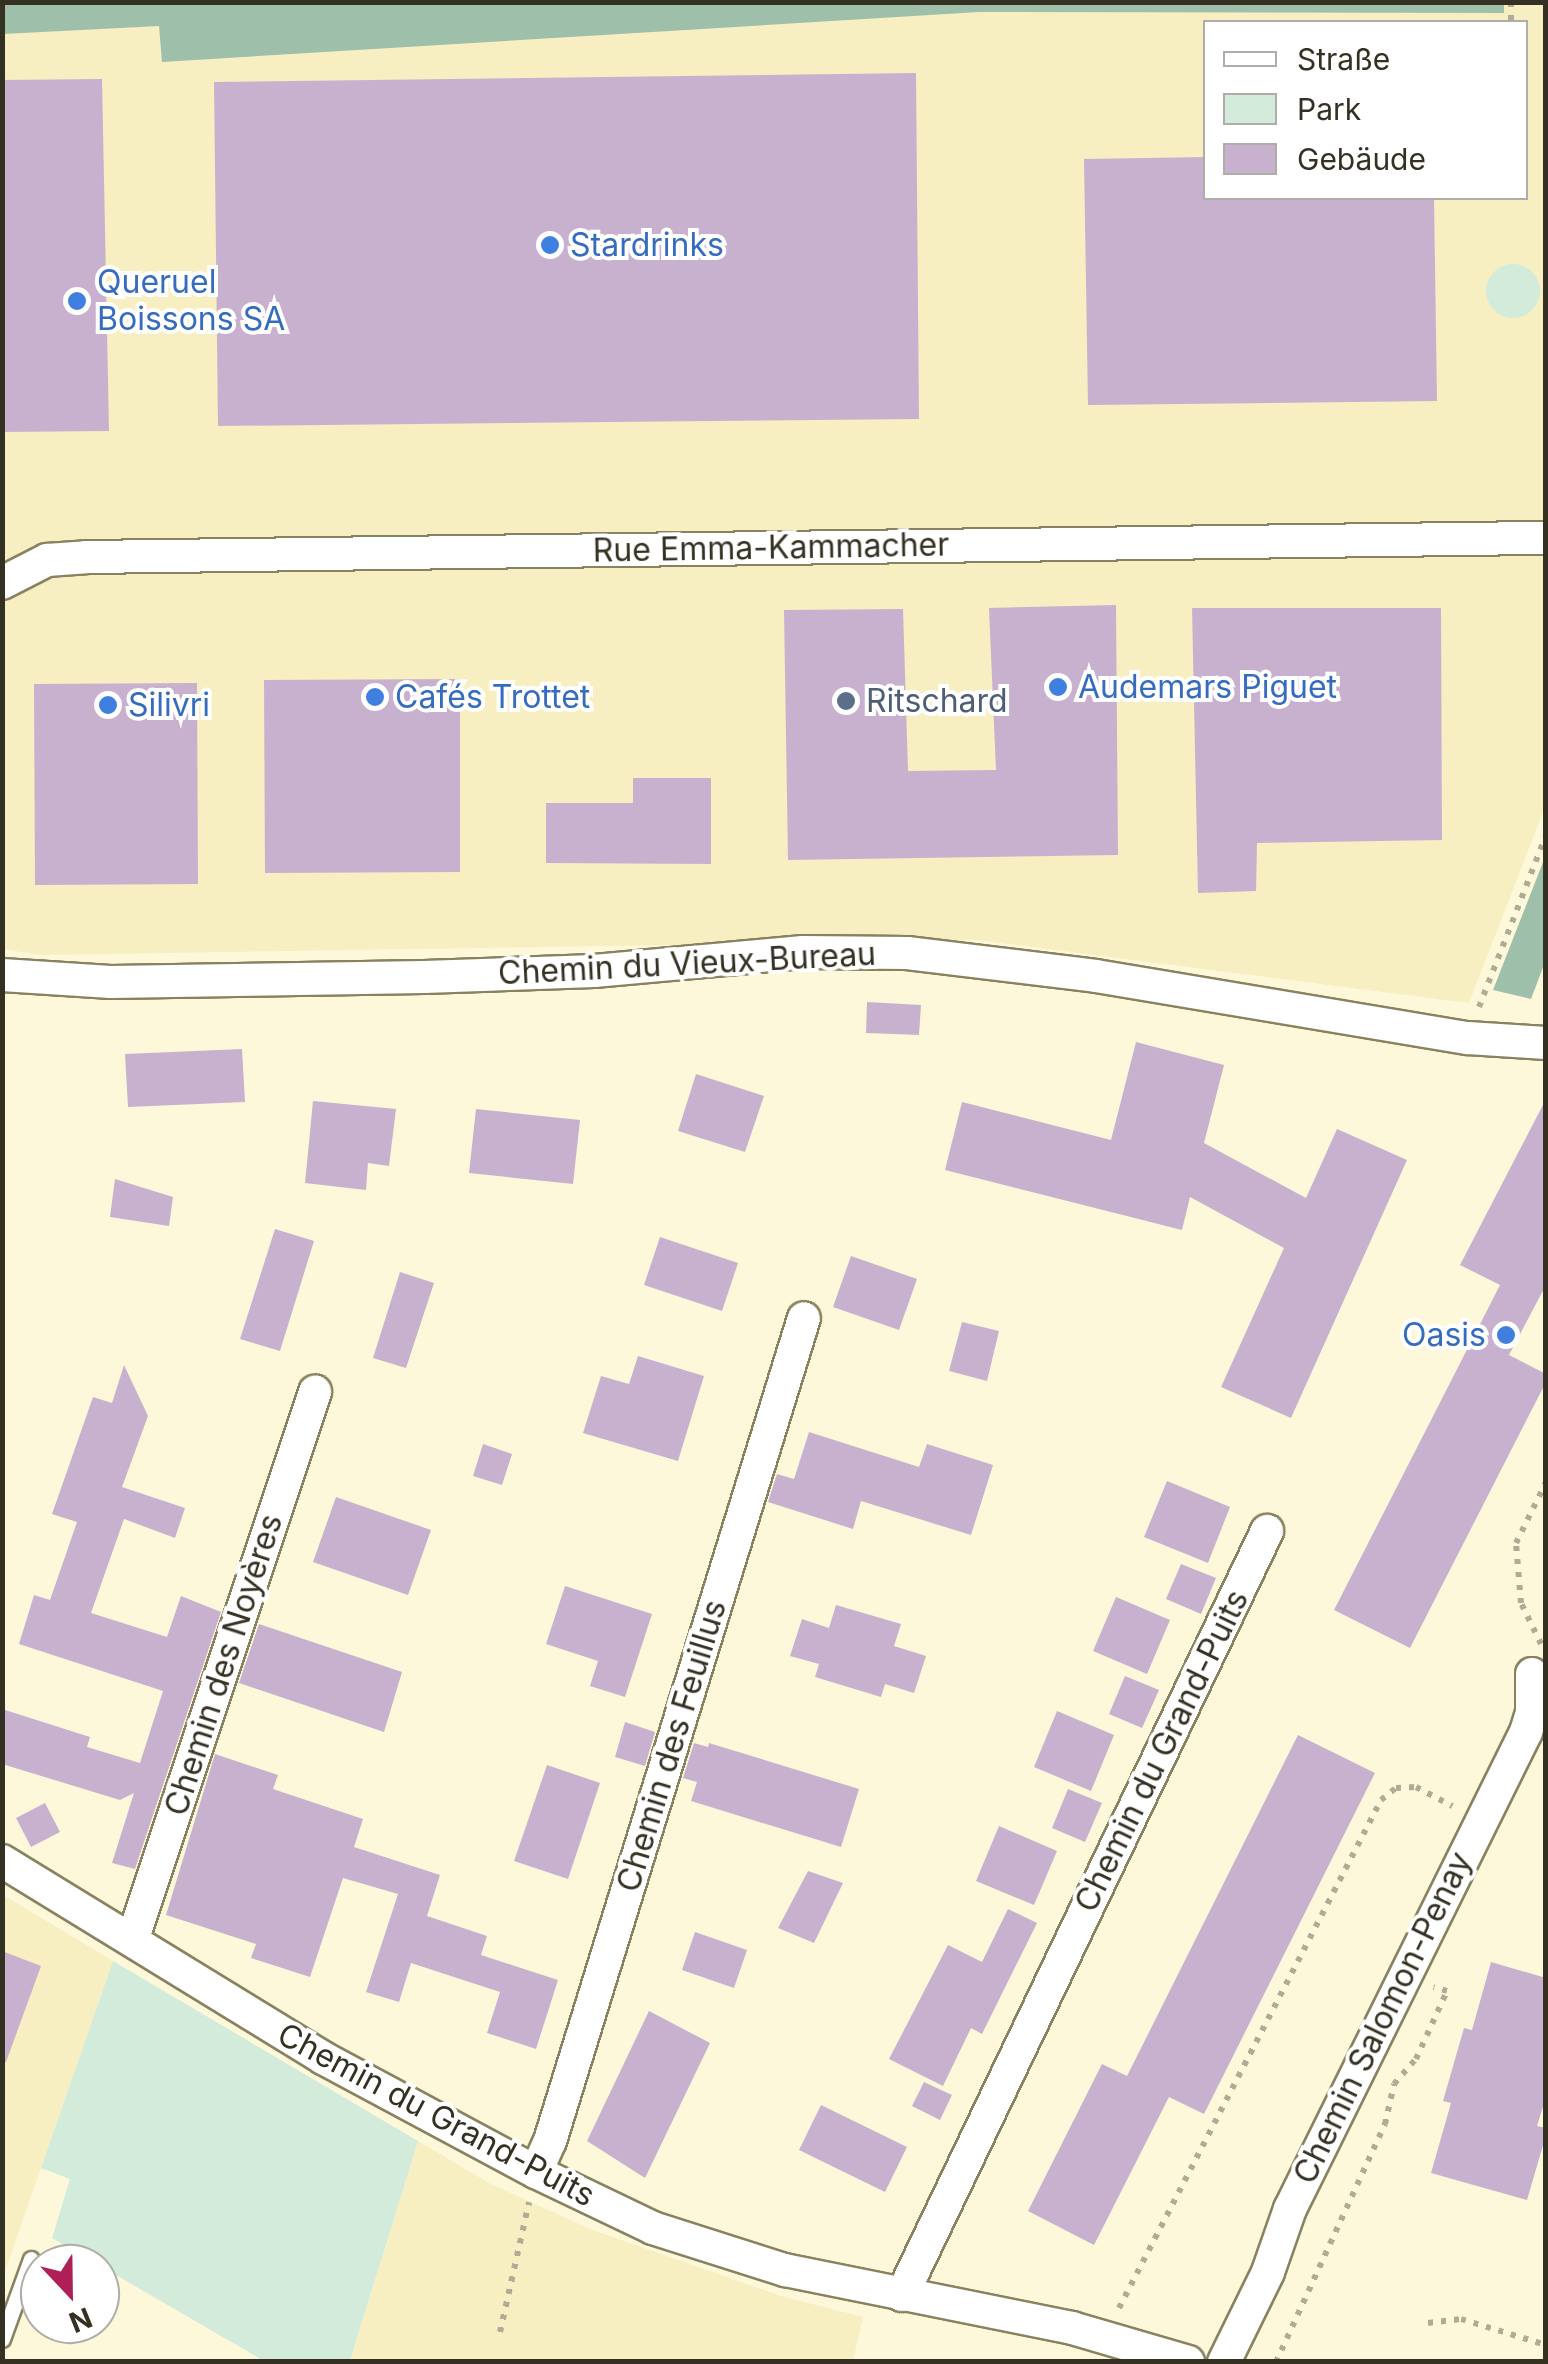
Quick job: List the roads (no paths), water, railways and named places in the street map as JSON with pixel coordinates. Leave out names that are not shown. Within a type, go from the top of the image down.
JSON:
[{"type":"street","name":"Rue Emma-Kammacher","points":[[2,584],[47,560],[86,556],[1546,538]]},
{"type":"street","name":"Chemin du Vieux-Bureau","points":[[2,975],[111,982],[424,978],[594,971],[803,952],[908,954],[1096,976],[1468,1038],[1546,1043]]},
{"type":"street","name":"Chemin des Feuillus","points":[[533,2184],[550,2141],[804,1318]]},
{"type":"street","name":"Chemin des Noyères","points":[[133,1938],[315,1392]]},
{"type":"street","name":"Chemin du Grand-Puits","points":[[902,2295],[1267,1531]]},
{"type":"street","name":"Chemin Salomon-Penay","points":[[1224,2362],[1268,2272],[1290,2209],[1526,1732],[1532,1712],[1532,1674]]},
{"type":"street","name":"Chemin du Grand-Puits","points":[[2,1860],[533,2184],[727,2255],[1072,2328],[1188,2362]]},
{"type":"lane","points":[[2,2339],[20,2289]]},
{"type":"place","name":"Stardrinks","points":[[550,245]]},
{"type":"place","name":"Queruel Boissons SA","points":[[77,301]]},
{"type":"place","name":"Audemars Piguet","points":[[1058,687]]},
{"type":"place","name":"Cafés Trottet","points":[[375,697]]},
{"type":"place","name":"Ritschard","points":[[846,701]]},
{"type":"place","name":"Silivri","points":[[108,705]]},
{"type":"place","name":"Oasis","points":[[1506,1335]]}]
